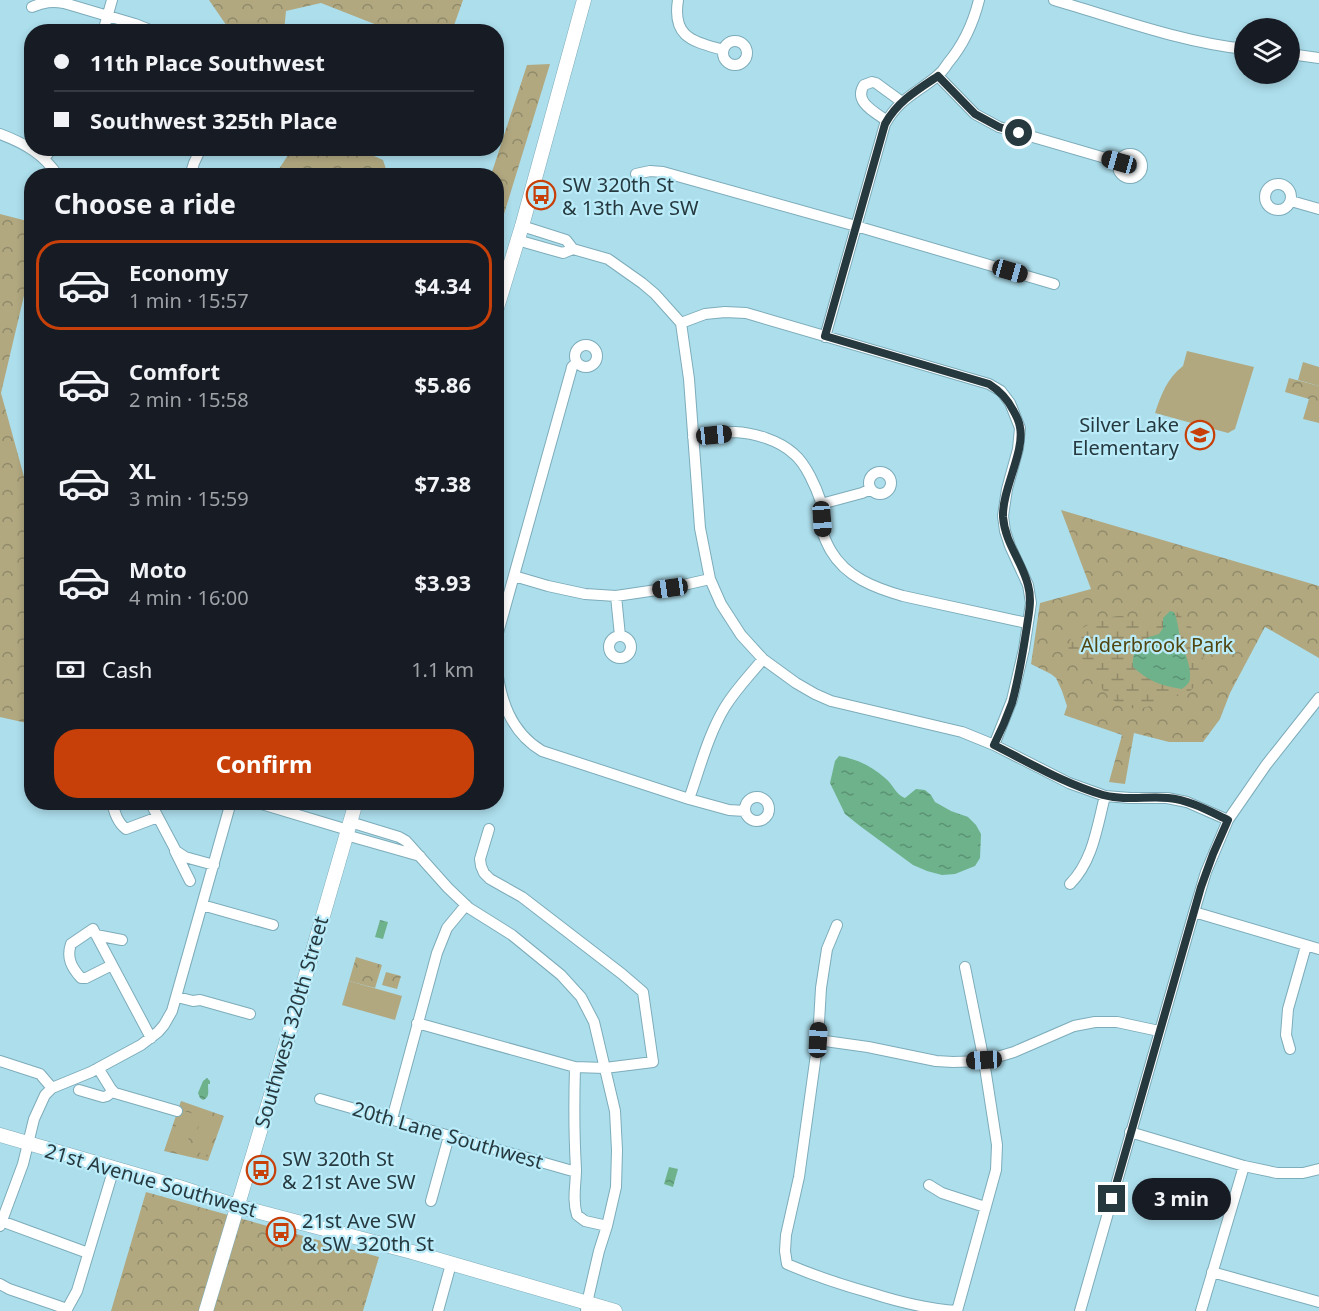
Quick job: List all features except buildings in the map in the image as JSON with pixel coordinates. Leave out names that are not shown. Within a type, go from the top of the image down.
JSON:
[{"type":"main road","points":[[504,285],[584,0]]},
{"type":"main road","name":"Southwest 320th Street","points":[[206,1311],[354,810]]},
{"type":"main road","name":"21st Avenue Southwest","points":[[0,1135],[237,1206],[412,1252],[585,1308],[615,1311]]},
{"type":"street","points":[[106,24],[112,0]]},
{"type":"street","points":[[678,0],[680,28],[686,36],[723,50]]},
{"type":"street","points":[[825,336],[886,121],[902,102],[938,76],[958,51],[973,20],[979,0]]},
{"type":"street","points":[[1054,0],[1185,38],[1234,47]]},
{"type":"street","points":[[32,7],[54,1],[135,24]]},
{"type":"street","points":[[1300,55],[1319,58]]},
{"type":"street","points":[[938,76],[975,114],[988,122],[1119,162]]},
{"type":"street","points":[[886,121],[862,101],[860,93],[864,85],[876,83],[902,102]]},
{"type":"street","points":[[0,134],[24,145]]},
{"type":"street","points":[[41,156],[52,168]]},
{"type":"street","points":[[636,174],[650,171],[663,172],[1054,284]]},
{"type":"street","points":[[1290,201],[1319,209]]},
{"type":"street","points":[[522,226],[566,240],[573,249],[608,259],[655,294],[681,323],[689,378],[700,528],[710,579],[721,604],[741,635],[763,659],[796,683],[831,701],[962,732],[994,745],[1069,783],[1105,796],[1167,798],[1204,808],[1228,820]]},
{"type":"street","points":[[518,240],[563,253],[573,249]]},
{"type":"street","points":[[681,323],[705,314],[746,313],[989,384],[1010,403],[1020,428],[1020,438],[1007,489],[1003,516],[1005,531],[1028,585],[1031,603],[1024,649],[1012,700],[994,745]]},
{"type":"street","points":[[504,610],[572,367],[577,362]]},
{"type":"street","points":[[693,437],[734,432],[755,435],[774,441],[795,454],[812,478],[821,504],[823,534],[831,552],[840,563],[864,582],[882,591],[1027,623]]},
{"type":"street","points":[[821,504],[871,489]]},
{"type":"street","points":[[514,576],[585,594],[616,596],[710,579]]},
{"type":"street","points":[[616,596],[620,636]]},
{"type":"street","points":[[689,799],[709,740],[720,717],[735,692],[763,659]]},
{"type":"street","points":[[1080,1311],[1206,872],[1228,820],[1266,765],[1319,698]]},
{"type":"street","points":[[504,700],[513,723],[520,733],[542,751],[689,799],[729,810],[746,811]]},
{"type":"street","points":[[1070,885],[1085,865],[1096,834],[1105,796]]},
{"type":"street","points":[[114,810],[126,829],[158,817]]},
{"type":"street","points":[[154,810],[190,881]]},
{"type":"street","points":[[88,1253],[1,1224],[39,1107],[45,1095],[52,1088],[130,1052],[151,1038],[172,1011],[229,810]]},
{"type":"street","points":[[283,810],[348,829],[399,837],[406,841],[466,905],[520,942],[561,975],[581,997],[594,1022],[605,1068],[615,1111],[617,1149],[616,1187],[585,1308]]},
{"type":"street","points":[[417,1023],[575,1066],[605,1068],[653,1062],[644,992],[522,897],[490,879],[484,873],[480,859],[489,829]]},
{"type":"street","points":[[174,848],[185,857],[214,865]]},
{"type":"street","points":[[202,905],[273,925]]},
{"type":"street","points":[[392,1119],[437,953],[447,928],[466,905]]},
{"type":"street","points":[[1194,912],[1319,949]]},
{"type":"street","points":[[837,925],[826,949],[818,1040],[800,1177],[786,1235],[785,1251],[788,1264],[832,1282],[934,1310],[957,1311],[996,1170],[997,1145],[984,1060],[965,967]]},
{"type":"street","points":[[112,965],[82,979],[70,962],[69,951],[73,941],[93,929],[151,1038]]},
{"type":"street","points":[[96,934],[122,940]]},
{"type":"street","points":[[1290,1049],[1286,1035],[1288,1009],[1306,946]]},
{"type":"street","points":[[177,997],[190,1001],[200,1000],[250,1014]]},
{"type":"street","points":[[818,1040],[953,1062],[984,1060],[1014,1052],[1074,1026],[1095,1022],[1117,1022],[1159,1031]]},
{"type":"street","points":[[0,1061],[40,1074],[52,1088]]},
{"type":"street","name":"20th Lane Southwest","points":[[575,1066],[574,1205],[577,1215],[585,1221],[607,1227]]},
{"type":"street","points":[[98,1068],[112,1091],[120,1096],[177,1111]]},
{"type":"street","points":[[79,1090],[103,1097],[112,1091]]},
{"type":"street","name":"20th Lane Southwest","points":[[320,1099],[576,1172]]},
{"type":"street","points":[[1131,1132],[1244,1166],[1277,1173],[1302,1173],[1319,1169]]},
{"type":"street","points":[[431,1201],[449,1136]]},
{"type":"street","points":[[1201,1311],[1244,1166]]},
{"type":"street","points":[[0,1284],[66,1310],[77,1291],[114,1168]]},
{"type":"street","points":[[929,1185],[942,1193],[986,1207]]},
{"type":"street","points":[[438,1311],[451,1264]]},
{"type":"street","points":[[1212,1272],[1319,1302]]},
{"type":"green space","points":[[209,0],[463,0],[454,24],[374,24],[321,3],[286,11],[285,24],[226,24]]},
{"type":"green space","points":[[550,64],[504,214],[504,168],[493,168],[497,156],[504,156],[504,135],[527,65]]},
{"type":"green space","points":[[287,156],[374,156],[383,160],[386,168],[280,168]]},
{"type":"green space","points":[[0,214],[24,220],[24,296],[1,393],[24,477],[24,722],[0,717]]},
{"type":"green space","points":[[1187,351],[1254,367],[1235,429],[1228,433],[1155,413],[1169,381],[1183,366]]},
{"type":"green space","points":[[1303,362],[1319,367],[1319,386],[1298,380]]},
{"type":"green space","points":[[1289,378],[1319,386],[1319,423],[1303,419],[1309,399],[1285,392]]},
{"type":"green space","name":"Alderbrook Park","points":[[1061,510],[1319,586],[1319,658],[1265,627],[1230,693],[1220,719],[1203,742],[1169,742],[1134,733],[1125,784],[1109,782],[1122,735],[1064,715],[1067,706],[1056,678],[1031,664],[1040,603],[1091,589]]},
{"type":"green space","points":[[1174,609],[1197,634],[1206,669],[1202,679],[1187,694],[1136,709],[1121,706],[1107,695],[1081,657],[1069,651],[1072,637],[1095,622],[1123,616],[1152,623],[1162,611]]},
{"type":"green space","points":[[356,957],[382,965],[375,988],[349,981]]},
{"type":"green space","points":[[386,972],[401,976],[397,989],[382,985]]},
{"type":"green space","points":[[349,981],[402,996],[395,1020],[342,1005]]},
{"type":"green space","points":[[181,1101],[224,1116],[208,1161],[164,1151]]},
{"type":"green space","points":[[181,1110],[197,1115],[185,1149],[170,1143]]},
{"type":"green space","points":[[202,1116],[218,1122],[207,1155],[191,1150]]},
{"type":"green space","points":[[146,1192],[379,1257],[363,1311],[111,1311]]},
{"type":"water","points":[[1170,611],[1175,615],[1189,668],[1189,681],[1182,689],[1156,682],[1133,667],[1134,654],[1139,646],[1145,639],[1159,634],[1163,628],[1163,618]]},
{"type":"water","points":[[839,756],[858,761],[874,770],[888,780],[905,798],[916,789],[925,790],[935,802],[968,817],[981,834],[980,858],[975,866],[955,874],[942,875],[927,871],[913,865],[845,814],[830,783],[835,761]]},
{"type":"water","points":[[380,920],[388,922],[383,939],[375,937]]},
{"type":"water","points":[[207,1078],[210,1081],[208,1095],[203,1100],[198,1093],[203,1081]]},
{"type":"water","points":[[669,1167],[678,1169],[673,1187],[664,1184]]},
{"type":"place","name":"SW 320th St & 13th Ave SW","points":[[541,195]]},
{"type":"place","name":"Silver Lake Elementary","points":[[1200,435]]},
{"type":"place","name":"SW 320th St & 21st Ave SW","points":[[261,1170]]},
{"type":"place","name":"21st Ave SW & SW 320th St","points":[[281,1232]]},
{"type":"route","points":[[1019,133],[999,127],[975,114],[938,76],[898,105],[885,124],[825,336],[989,384],[1010,403],[1016,417],[1020,428],[1020,438],[1007,489],[1003,516],[1005,531],[1028,585],[1031,603],[1024,649],[1012,700],[994,745],[1069,783],[1105,796],[1167,798],[1204,808],[1228,820],[1201,887],[1112,1199]]}]
